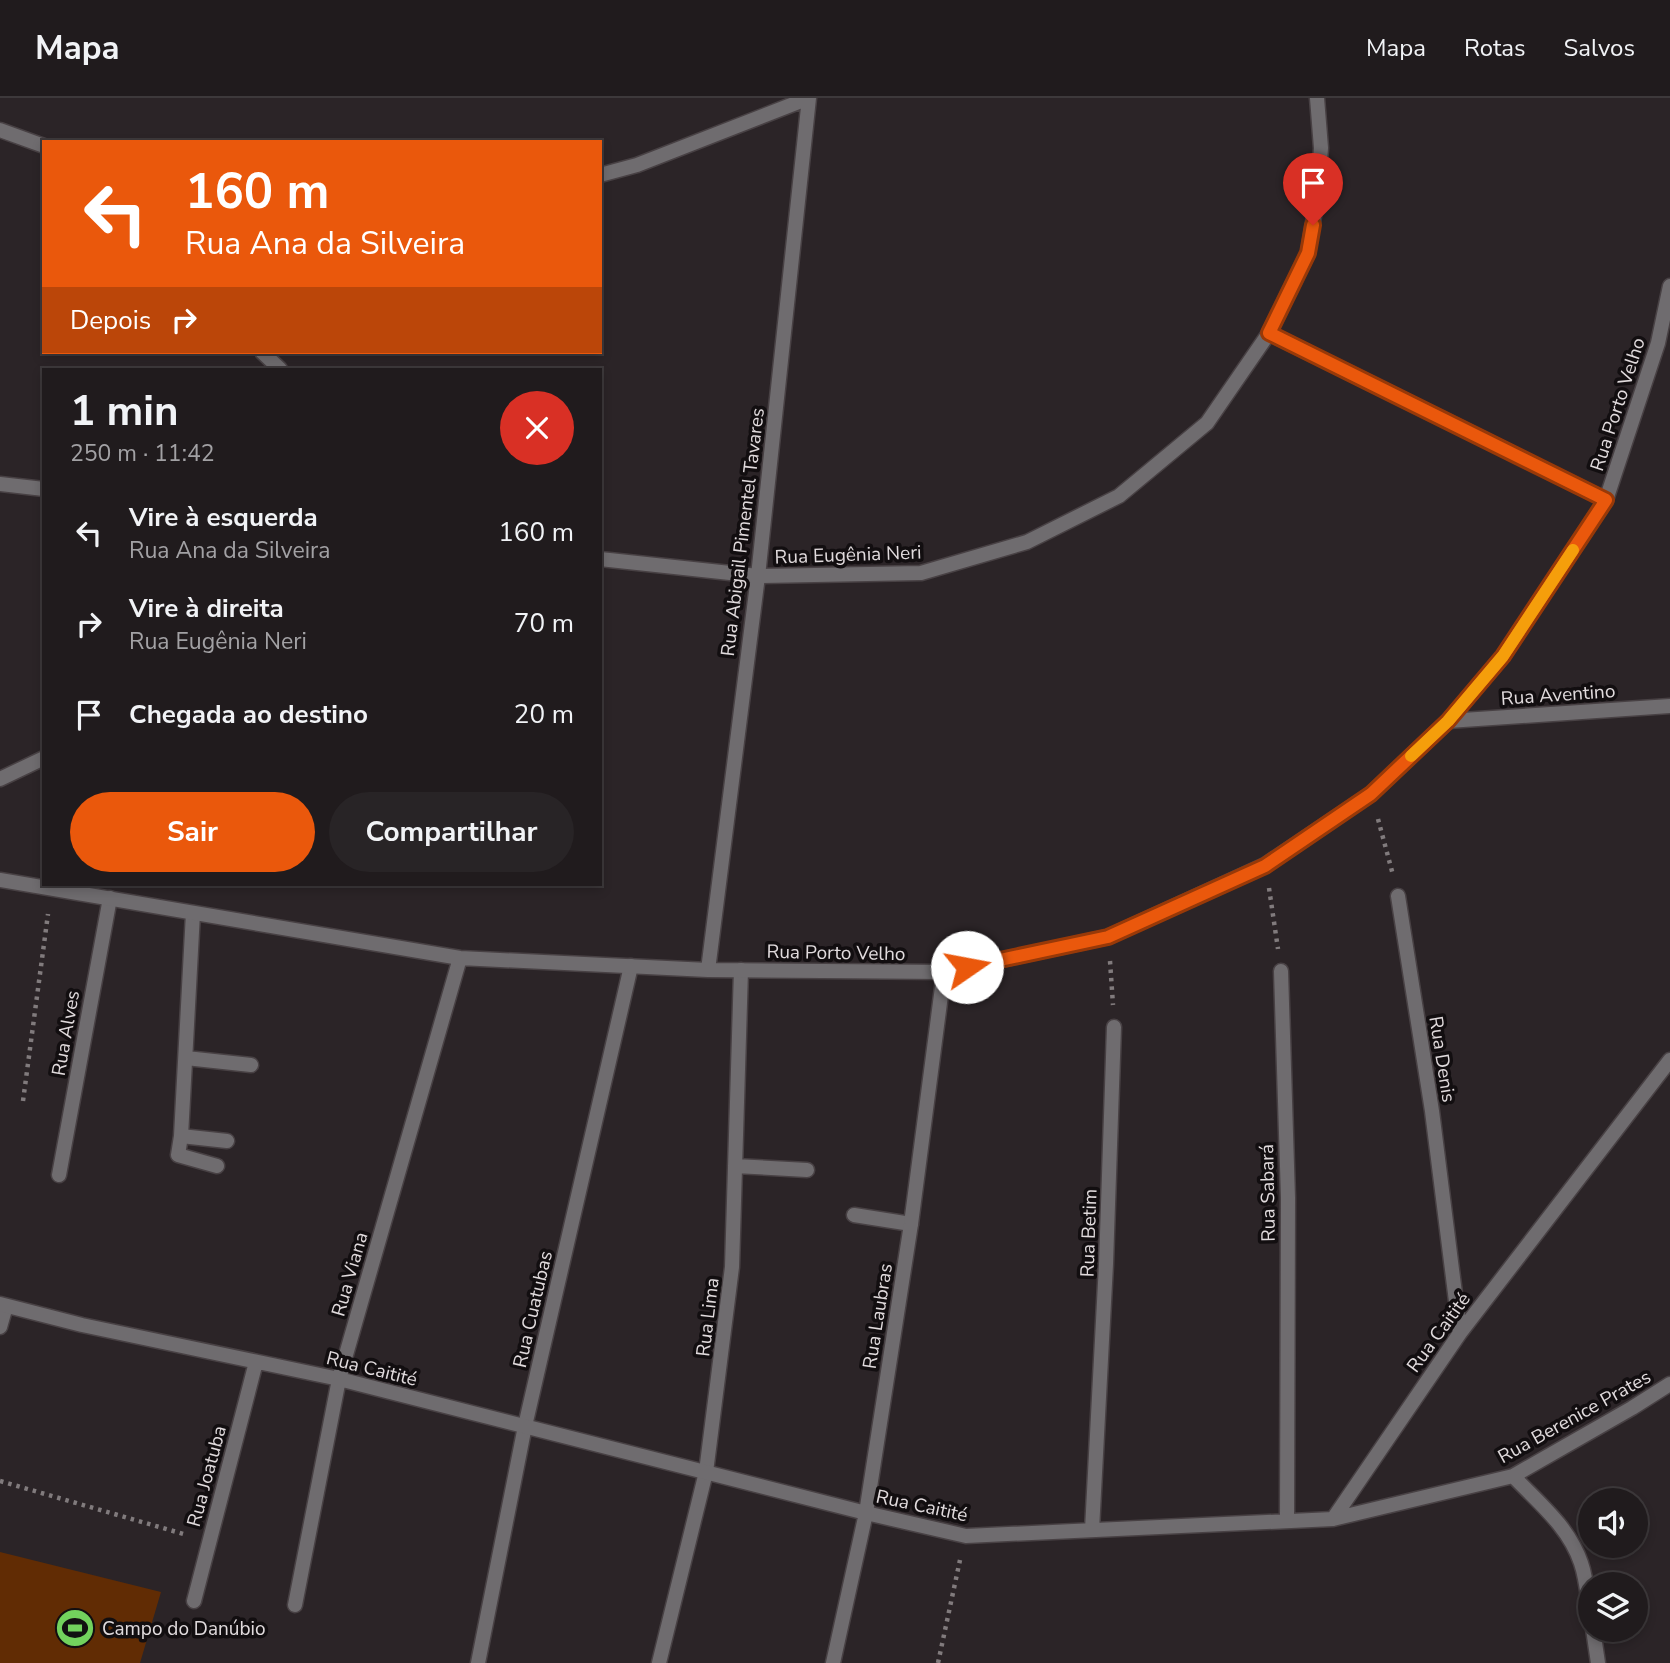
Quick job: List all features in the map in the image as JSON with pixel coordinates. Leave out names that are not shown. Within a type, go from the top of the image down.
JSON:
[{"type":"street","points":[[602,174],[637,165],[809,98]]},
{"type":"street","name":"Rua Abigail Pimentel Tavares","points":[[708,970],[758,576],[809,98]]},
{"type":"street","name":"Rua Eugênia Neri","points":[[602,559],[758,576],[921,573],[1027,542],[1119,496],[1207,422],[1269,333],[1308,253],[1317,198],[1321,148],[1317,98]]},
{"type":"street","points":[[0,130],[42,145]]},
{"type":"street","name":"Rua Porto Velho","points":[[0,880],[460,958],[708,970],[943,972],[1108,937],[1265,866],[1371,794],[1448,721],[1503,656],[1606,500],[1658,343],[1670,286]]},
{"type":"street","points":[[1269,333],[1606,500]]},
{"type":"street","points":[[264,354],[279,368]]},
{"type":"street","points":[[0,484],[42,489]]},
{"type":"street","name":"Rua Aventino","points":[[1448,721],[1670,706]]},
{"type":"street","points":[[0,779],[42,759]]},
{"type":"street","name":"Rua Denis","points":[[1398,896],[1432,1111],[1460,1333]]},
{"type":"street","name":"Rua Alves","points":[[58,1175],[110,898]]},
{"type":"street","points":[[193,913],[178,1155],[217,1166]]},
{"type":"street","name":"Rua Viana","points":[[295,1605],[339,1379],[460,958]]},
{"type":"street","name":"Rua Cuatubas","points":[[478,1663],[525,1426],[631,966]]},
{"type":"street","name":"Rua Lima","points":[[659,1663],[706,1472],[732,1268],[741,970]]},
{"type":"street","name":"Rua Sabará","points":[[1281,971],[1287,1198],[1287,1521]]},
{"type":"street","name":"Rua Laubras","points":[[833,1663],[866,1513],[911,1224],[943,972]]},
{"type":"street","name":"Rua Betim","points":[[1092,1530],[1106,1264],[1114,1027]]},
{"type":"street","points":[[186,1058],[251,1065]]},
{"type":"street","name":"Rua Caitité","points":[[3,1305],[82,1325],[339,1379],[866,1513],[966,1535],[1333,1519],[1460,1333],[1670,1060]]},
{"type":"street","points":[[181,1136],[226,1141]]},
{"type":"street","points":[[735,1166],[807,1170]]},
{"type":"street","points":[[854,1215],[911,1224]]},
{"type":"street","points":[[0,1327],[3,1305]]},
{"type":"street","name":"Rua Joatuba","points":[[194,1601],[256,1362]]},
{"type":"street","name":"Rua Berenice Prates","points":[[1333,1519],[1513,1476],[1670,1384]]},
{"type":"street","points":[[1513,1476],[1571,1538],[1583,1572]]},
{"type":"street","points":[[1594,1642],[1598,1663]]},
{"type":"path","points":[[1371,794],[1398,896]]},
{"type":"path","points":[[1265,866],[1281,971]]},
{"type":"path","points":[[23,1101],[52,889]]},
{"type":"path","points":[[1108,937],[1114,1027]]},
{"type":"path","points":[[0,1481],[208,1541]]},
{"type":"path","points":[[938,1663],[966,1535]]},
{"type":"shaded area","name":"Campo do Danúbio","points":[[0,1552],[161,1592],[140,1663],[0,1663]]},
{"type":"slow traffic","points":[[1411,756],[1448,721],[1503,656],[1573,550]]},
{"type":"place","name":"Campo do Danúbio","points":[[75,1628]]},
{"type":"route","points":[[967,967],[1108,937],[1265,866],[1371,794],[1448,721],[1503,656],[1606,500],[1269,333],[1308,253],[1313,225]]}]
